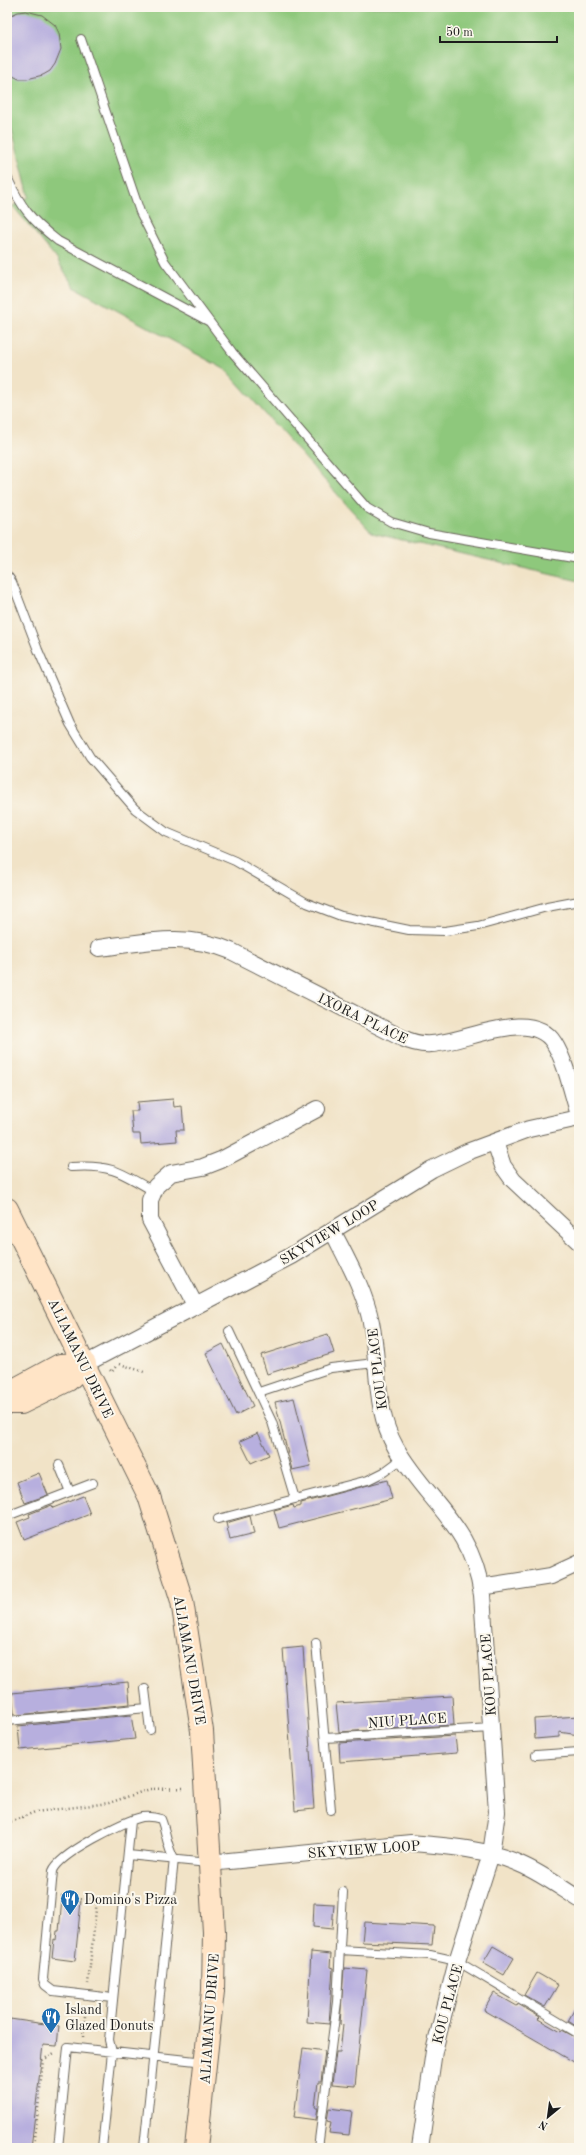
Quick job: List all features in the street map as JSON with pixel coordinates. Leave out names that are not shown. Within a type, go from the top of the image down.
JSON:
[{"type":"street","name":"IXORA PLACE","points":[[99,948],[170,939],[207,943],[231,951],[402,1038],[416,1043],[438,1044],[515,1026],[533,1027],[545,1033],[556,1047],[579,1115]]},
{"type":"street","points":[[195,1305],[150,1220],[149,1205],[153,1191],[159,1182],[171,1173],[203,1167],[221,1160],[317,1109]]},
{"type":"street","name":"SKYVIEW LOOP","points":[[84,1364],[291,1256],[432,1169],[467,1152],[529,1128],[579,1118]]},
{"type":"street","points":[[494,1142],[503,1166],[513,1180],[579,1242]]},
{"type":"street","name":"ALIAMANU DRIVE","points":[[7,1209],[148,1496],[182,1601],[202,1731],[214,1932],[214,1984],[207,2062],[196,2148]]},
{"type":"street","name":"KOU PLACE","points":[[332,1230],[361,1287],[367,1305],[372,1324],[379,1398],[383,1419],[403,1458],[460,1532],[475,1562],[481,1587],[496,1812],[491,1854],[458,1961],[429,2076],[420,2148]]},
{"type":"street","points":[[7,1399],[12,1392],[60,1365],[84,1364]]},
{"type":"street","points":[[7,1403],[21,1403],[68,1380],[84,1364]]},
{"type":"street","points":[[481,1587],[551,1576],[579,1563]]},
{"type":"street","name":"SKYVIEW LOOP","points":[[209,1863],[411,1843],[491,1854],[521,1864],[579,1899]]},
{"type":"lane","points":[[81,39],[140,212],[165,262],[232,352],[367,508],[391,522],[429,533],[579,559]]},
{"type":"lane","points":[[7,176],[19,203],[38,226],[58,241],[209,321]]},
{"type":"lane","points":[[7,575],[12,582],[70,724],[90,757],[135,809],[166,832],[235,861],[307,903],[341,916],[409,930],[445,931],[478,926],[547,907],[579,901]]},
{"type":"lane","points":[[71,1167],[93,1165],[107,1167],[121,1172],[153,1191]]},
{"type":"lane","points":[[229,1331],[272,1422],[295,1499]]},
{"type":"lane","points":[[258,1392],[331,1368],[375,1363]]},
{"type":"lane","points":[[218,1519],[376,1477],[403,1458]]},
{"type":"lane","points":[[59,1465],[70,1492]]},
{"type":"lane","points":[[7,1516],[93,1483]]},
{"type":"lane","points":[[316,1643],[331,1810]]},
{"type":"lane","points":[[145,1689],[150,1730]]},
{"type":"lane","points":[[7,1722],[147,1708]]},
{"type":"lane","name":"NIU PLACE","points":[[325,1738],[491,1728]]},
{"type":"lane","points":[[536,1755],[579,1752]]},
{"type":"lane","points":[[113,1998],[53,1991],[45,1984],[43,1979],[53,1871],[61,1860],[131,1821],[144,1817],[161,1819],[167,1846],[174,1860],[144,2148]]},
{"type":"lane","points":[[102,2148],[112,2052],[109,2040],[131,1821]]},
{"type":"lane","points":[[128,1854],[209,1863]]},
{"type":"lane","points":[[318,2148],[334,2028],[343,1892]]},
{"type":"lane","points":[[340,1950],[430,1955],[458,1961],[579,2034]]},
{"type":"lane","points":[[58,2148],[68,2047],[207,2062]]},
{"type":"path","points":[[126,1365],[144,1372]]},
{"type":"path","points":[[7,1823],[35,1812],[109,1803],[150,1790],[185,1788]]},
{"type":"path","points":[[50,1895],[97,1900],[83,2037]]},
{"type":"path","points":[[34,2148],[43,2060],[59,2050]]},
{"type":"green space","points":[[7,7],[579,7],[579,581],[372,533],[226,370],[74,287],[56,258],[13,206],[29,197],[7,109]]},
{"type":"building","points":[[26,11],[42,15],[55,25],[59,33],[61,49],[55,64],[50,71],[43,75],[27,79],[19,79],[7,73],[7,17],[18,12]]},
{"type":"building","points":[[173,1099],[174,1107],[182,1106],[184,1130],[176,1130],[177,1141],[141,1144],[140,1134],[133,1134],[131,1111],[138,1111],[137,1102]]},
{"type":"building","points":[[328,1334],[334,1353],[267,1374],[261,1355]]},
{"type":"building","points":[[223,1344],[253,1406],[236,1415],[206,1353]]},
{"type":"building","points":[[294,1398],[311,1466],[292,1470],[275,1402]]},
{"type":"building","points":[[258,1433],[269,1455],[251,1463],[240,1441]]},
{"type":"building","points":[[39,1473],[48,1495],[25,1503],[17,1482]]},
{"type":"building","points":[[387,1480],[392,1499],[279,1528],[274,1510],[293,1505],[294,1508],[301,1506],[301,1503]]},
{"type":"building","points":[[83,1496],[90,1514],[24,1540],[17,1522],[30,1517],[29,1514],[52,1505],[53,1508]]},
{"type":"building","points":[[250,1516],[254,1534],[230,1540],[226,1523]]},
{"type":"building","points":[[303,1647],[314,1809],[295,1811],[283,1649]]},
{"type":"building","points":[[128,1682],[130,1704],[17,1715],[14,1713],[12,1693]]},
{"type":"building","points":[[452,1696],[454,1725],[339,1732],[336,1703]]},
{"type":"building","points":[[131,1715],[135,1739],[20,1750],[18,1726]]},
{"type":"building","points":[[579,1716],[579,1735],[559,1732],[559,1737],[535,1739],[534,1719]]},
{"type":"building","points":[[455,1736],[457,1753],[340,1762],[339,1743]]},
{"type":"building","name":"Domino's Pizza","points":[[62,1899],[81,1901],[75,1961],[52,1958],[54,1939],[56,1940],[57,1931],[59,1931]]},
{"type":"building","points":[[314,1903],[334,1904],[332,1929],[313,1927]]},
{"type":"building","points":[[364,1922],[434,1926],[432,1945],[362,1942]]},
{"type":"building","points":[[493,1946],[514,1958],[504,1975],[483,1963]]},
{"type":"building","points":[[311,1952],[331,1954],[330,1967],[333,1968],[329,2024],[307,2022]]},
{"type":"building","points":[[344,1968],[367,1970],[355,2086],[332,2084],[336,2052],[340,2052],[343,2025],[340,2024]]},
{"type":"building","points":[[537,1973],[558,1985],[545,2007],[524,1995]]},
{"type":"building","points":[[494,1993],[517,2006],[518,2004],[540,2017],[538,2019],[561,2032],[562,2030],[579,2039],[579,2065],[484,2010]]},
{"type":"building","points":[[579,2001],[579,2028],[568,2021]]},
{"type":"building","points":[[10,2019],[59,2026],[57,2046],[43,2045],[31,2148],[7,2148],[7,2046]]},
{"type":"building","points":[[303,2048],[325,2051],[321,2082],[318,2082],[315,2107],[318,2107],[316,2120],[294,2117]]},
{"type":"building","points":[[329,2108],[352,2111],[349,2135],[329,2133],[331,2122],[327,2121]]},
{"type":"place","name":"Domino's Pizza","points":[[70,1916]]},
{"type":"place","name":"Island Glazed Donuts","points":[[51,2034]]}]
